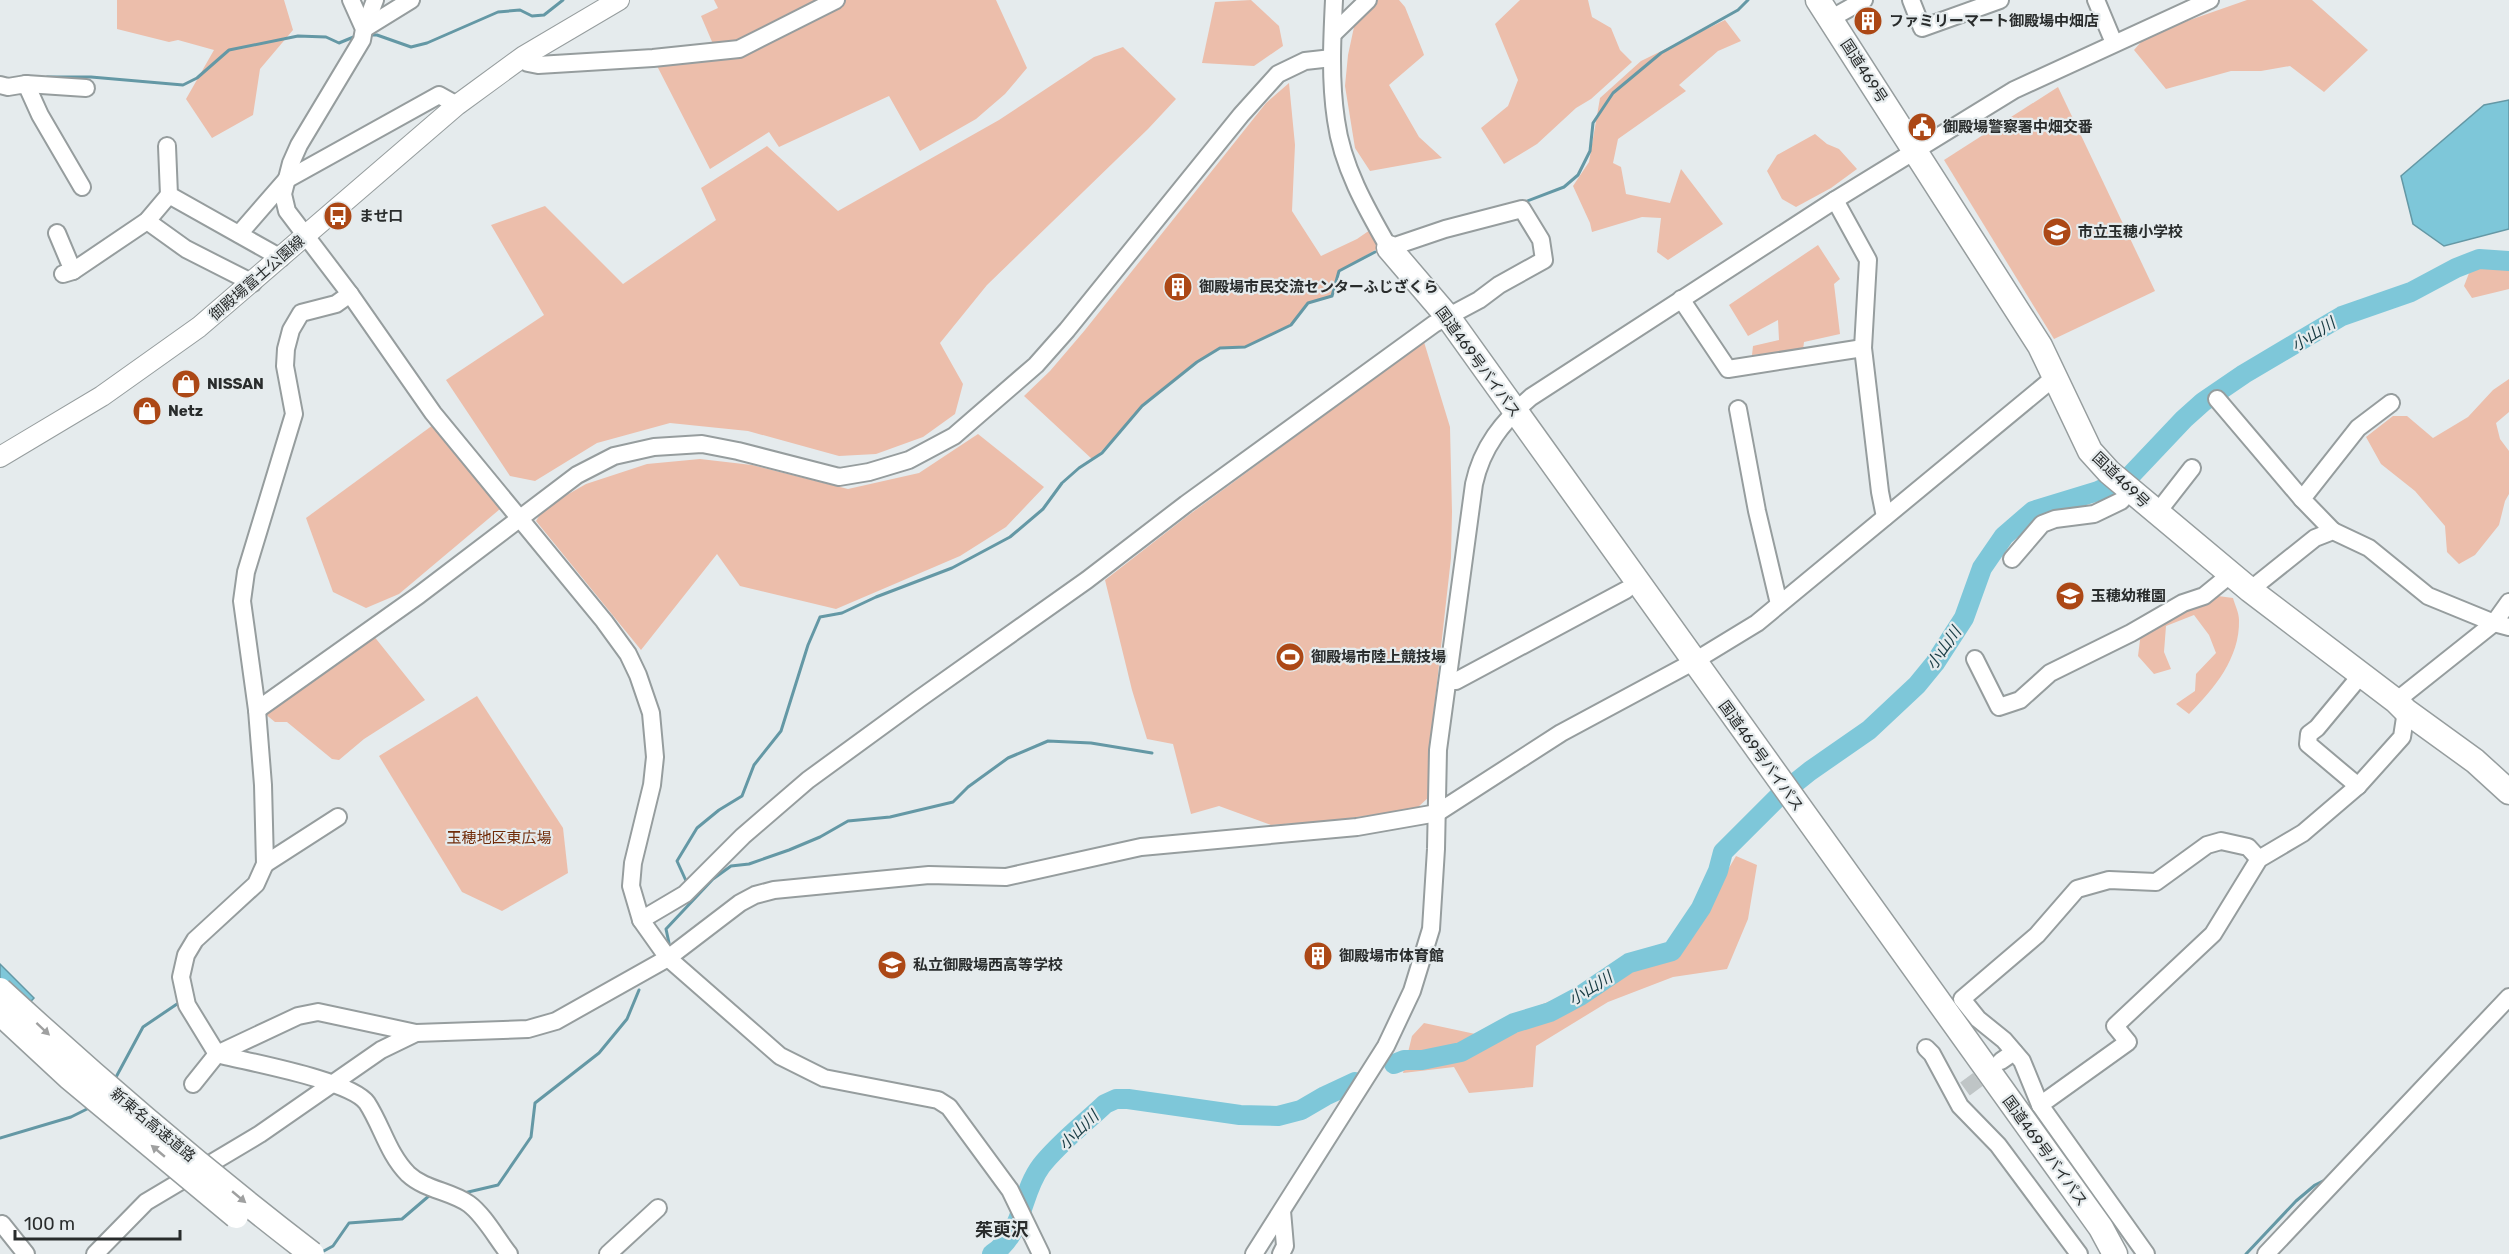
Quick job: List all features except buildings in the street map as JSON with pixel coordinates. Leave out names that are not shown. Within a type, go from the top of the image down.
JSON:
[{"type":"highway","name":"国道469号","points":[[1824,9],[2040,346],[2090,451],[2122,484],[2250,590],[2475,761],[2509,792]]},
{"type":"highway","name":"国道469号バイパス","points":[[1389,248],[1626,590],[1687,664]]},
{"type":"highway","name":"国道469号バイパス","points":[[1508,418],[1784,797],[2087,1226],[2114,1254]]},
{"type":"highway","name":"新東名高速道路","points":[[0,990],[87,1070],[312,1254]]},
{"type":"highway","name":"新東名高速道路","points":[[0,1014],[69,1077],[240,1220],[285,1254]]},
{"type":"main road","name":"御殿場富士公園線","points":[[0,457],[151,363],[253,283],[457,105],[524,56],[619,0]]},
{"type":"street","points":[[351,0],[364,29]]},
{"type":"street","points":[[375,0],[362,40],[299,145],[286,180],[284,194],[287,211],[350,294],[433,413],[521,517],[628,654],[651,713],[655,758],[633,863],[631,886],[641,920],[668,958],[780,1056],[824,1078],[938,1100],[949,1107],[1010,1190],[1041,1254]]},
{"type":"street","points":[[364,29],[411,0]]},
{"type":"street","points":[[524,56],[528,63],[538,65],[653,58],[739,49],[836,0]]},
{"type":"street","points":[[641,920],[689,889],[743,836],[808,780],[1087,580],[1186,504],[1441,320],[1544,260],[1541,240],[1522,209],[1389,248],[1357,188],[1342,147],[1336,122],[1332,58],[1334,0]]},
{"type":"street","points":[[1333,34],[1368,0]]},
{"type":"street","points":[[1824,9],[1864,0]]},
{"type":"street","points":[[1911,0],[1922,28],[2000,0]]},
{"type":"street","points":[[2096,0],[2114,43]]},
{"type":"street","points":[[1254,1254],[1386,1046],[1412,991],[1431,929],[1438,750],[1474,484],[1484,452],[1508,418],[1531,397],[1681,299],[1835,200],[2014,90],[2210,0]]},
{"type":"street","points":[[257,710],[418,595],[577,475],[614,456],[654,447],[702,444],[839,477],[869,472],[909,460],[954,436],[1036,365],[1067,330],[1240,115],[1278,74],[1305,61],[1332,58]]},
{"type":"street","points":[[0,85],[8,87],[26,84],[86,88]]},
{"type":"street","points":[[26,84],[40,115],[82,187]]},
{"type":"street","points":[[239,234],[286,180],[439,95],[457,105]]},
{"type":"street","points":[[57,233],[68,273],[147,221],[169,195],[167,146]]},
{"type":"street","points":[[169,195],[281,258]]},
{"type":"street","points":[[1835,200],[1868,260],[1863,348],[1885,517]]},
{"type":"street","points":[[147,221],[186,249],[253,283]]},
{"type":"street","points":[[350,294],[336,304],[301,313],[291,330],[286,349],[285,366],[294,414],[246,572],[242,601],[257,710],[263,785],[265,864],[256,884],[195,940],[186,955],[181,977],[187,1005],[217,1054],[333,1083],[366,1101],[386,1143],[408,1174],[424,1184],[468,1203],[478,1212],[509,1254]]},
{"type":"street","points":[[1681,299],[1728,369],[1863,348]]},
{"type":"street","points":[[193,1084],[217,1054],[298,1016],[318,1012],[416,1033],[528,1029],[556,1021],[668,958],[740,903],[755,895],[774,890],[929,875],[1006,877],[1142,847],[1357,827],[1437,813],[1561,733],[1757,623],[2056,376]]},
{"type":"street","points":[[2217,399],[2302,499],[2333,531],[2369,548],[2428,596],[2502,625]]},
{"type":"street","points":[[2302,499],[2358,428],[2391,403]]},
{"type":"street","points":[[1738,409],[1757,511],[1779,604]]},
{"type":"street","points":[[2157,513],[2192,468]]},
{"type":"street","points":[[2012,559],[2042,524],[2094,514],[2121,501],[2122,484]]},
{"type":"street","points":[[2250,590],[2315,538],[2333,531]]},
{"type":"street","points":[[1975,658],[1999,707],[2020,700],[2050,673],[2131,633],[2183,603],[2204,596],[2231,574]]},
{"type":"street","points":[[1448,681],[1456,681],[1626,590]]},
{"type":"street","points":[[2040,1105],[2128,1042],[2115,1026],[2213,934],[2259,859],[2303,833],[2358,786],[2402,737],[2401,706],[2502,625],[2509,602]]},
{"type":"street","points":[[2358,786],[2308,744],[2309,734],[2317,728],[2361,675]]},
{"type":"street","points":[[265,864],[338,817]]},
{"type":"street","points":[[2146,1254],[2040,1105],[2022,1061],[2008,1057],[2004,1040],[1978,1019],[1962,999],[2037,935],[2077,889],[2109,880],[2156,882],[2207,845],[2221,841],[2248,847],[2259,859]]},
{"type":"street","points":[[2266,1254],[2509,997]]},
{"type":"street","points":[[95,1254],[146,1202],[260,1134],[381,1050],[416,1033]]},
{"type":"street","points":[[1926,1048],[1960,1093],[1960,1106],[1998,1145],[2079,1254]]},
{"type":"street","points":[[608,1254],[658,1208]]},
{"type":"street","points":[[1281,1254],[1285,1246],[1282,1212]]},
{"type":"street","points":[[3,1224],[26,1254]]},
{"type":"green space","points":[[117,0],[284,0],[293,30],[260,69],[253,115],[212,138],[186,99],[214,50],[178,40],[169,42],[117,29]]},
{"type":"green space","points":[[714,0],[996,0],[1027,68],[1005,94],[976,119],[920,151],[889,96],[779,147],[769,132],[710,169],[656,64],[719,58],[701,16],[718,8]]},
{"type":"green space","points":[[1251,0],[1279,26],[1283,46],[1254,66],[1202,63],[1215,2]]},
{"type":"green space","points":[[1378,0],[1399,0],[1405,7],[1424,55],[1389,85],[1419,137],[1442,158],[1370,171],[1355,148],[1345,86],[1354,27]]},
{"type":"green space","points":[[1520,0],[1588,0],[1592,17],[1611,28],[1620,50],[1632,62],[1537,144],[1504,164],[1481,128],[1508,106],[1518,80],[1495,24]]},
{"type":"green space","points":[[2247,0],[2312,0],[2368,50],[2324,92],[2290,66],[2261,71],[2231,71],[2166,89],[2134,50],[2147,35]]},
{"type":"green space","points":[[1725,20],[1741,41],[1718,51],[1679,85],[1686,91],[1618,139],[1613,163],[1621,167],[1626,194],[1670,203],[1681,169],[1723,224],[1668,260],[1657,252],[1661,218],[1642,217],[1592,232],[1573,186],[1589,162],[1600,98],[1641,61]]},
{"type":"green space","points":[[1123,47],[1176,99],[987,285],[940,343],[963,384],[955,414],[923,437],[876,454],[839,456],[748,431],[670,423],[597,443],[535,481],[510,476],[446,380],[544,315],[491,225],[545,206],[623,284],[716,220],[701,188],[767,146],[838,211],[999,120],[1094,57]]},
{"type":"green space","points":[[1289,83],[1295,145],[1292,211],[1321,256],[1357,239],[1370,230],[1382,246],[1339,271],[1332,296],[1308,303],[1291,325],[1245,347],[1220,348],[1197,362],[1154,395],[1093,460],[1024,396],[1050,371],[1085,330],[1266,103]]},
{"type":"green space","points":[[2058,87],[2155,291],[2054,339],[1944,160]]},
{"type":"green space","points":[[1815,134],[1827,144],[1839,149],[1857,169],[1831,188],[1796,207],[1782,199],[1767,171],[1777,155]]},
{"type":"green space","points":[[1818,245],[1840,279],[1834,284],[1840,334],[1804,342],[1803,350],[1752,355],[1753,346],[1779,340],[1778,320],[1748,336],[1729,305]]},
{"type":"green space","points":[[2509,264],[2509,289],[2472,298],[2464,286],[2471,268]]},
{"type":"green space","points":[[1424,342],[1450,427],[1452,512],[1451,558],[1430,745],[1429,797],[1417,808],[1338,820],[1271,825],[1219,806],[1191,814],[1173,744],[1147,739],[1132,690],[1105,580],[1186,517]]},
{"type":"green space","points":[[2509,379],[2509,412],[2496,423],[2500,439],[2509,451],[2509,494],[2499,525],[2475,555],[2459,564],[2447,552],[2445,526],[2415,491],[2381,464],[2366,437],[2393,416],[2407,416],[2433,438],[2468,417],[2493,390]]},
{"type":"green space","points":[[433,425],[500,509],[399,594],[366,608],[333,592],[306,518]]},
{"type":"green space","points":[[978,434],[1044,487],[1006,527],[960,556],[836,609],[740,586],[717,554],[641,650],[536,521],[544,508],[586,484],[647,464],[700,459],[752,465],[848,489],[919,473]]},
{"type":"green space","points":[[2218,596],[2233,598],[2237,609],[2239,620],[2235,647],[2224,672],[2189,714],[2176,704],[2195,691],[2196,674],[2216,653],[2209,635],[2194,615],[2166,626],[2164,652],[2171,669],[2154,674],[2138,656],[2141,632],[2188,608]]},
{"type":"green space","points":[[373,635],[425,700],[364,739],[339,760],[332,759],[287,722],[275,722],[264,713]]},
{"type":"green space","name":"玉穂地区東広場","points":[[477,696],[563,828],[568,873],[502,911],[462,892],[379,756]]},
{"type":"green space","points":[[1736,856],[1757,865],[1748,919],[1727,969],[1673,977],[1608,1002],[1536,1046],[1533,1087],[1469,1093],[1454,1067],[1403,1073],[1412,1036],[1424,1023],[1480,1035],[1528,1010],[1682,948]]},
{"type":"water","points":[[2509,100],[2509,229],[2444,246],[2413,224],[2401,176],[2484,105]]},
{"type":"water","points":[[0,964],[34,998],[7,1027],[0,1027]]},
{"type":"waterway","points":[[369,35],[377,35],[411,47],[427,43],[498,12],[520,10],[532,16],[544,15],[563,0]]},
{"type":"waterway","points":[[1522,203],[1564,187],[1578,175],[1590,151],[1593,123],[1613,93],[1661,53],[1738,10],[1748,0]]},
{"type":"waterway","points":[[47,77],[91,77],[183,85],[197,78],[229,50],[298,36],[326,37],[339,43],[356,36]]},
{"type":"waterway","points":[[687,883],[677,861],[697,828],[719,810],[742,796],[754,765],[781,731],[808,645],[820,617],[842,613],[876,597],[952,568],[1010,537],[1043,509],[1062,483],[1102,453],[1142,406],[1197,362],[1220,348],[1245,347],[1291,325],[1308,303],[1332,296],[1339,271],[1375,252]]},
{"type":"waterway","name":"小山川","points":[[1394,1064],[1404,1060],[1422,1060],[1461,1052],[1514,1023],[1550,1012],[1580,996],[1629,963],[1672,951],[1701,908],[1718,871],[1723,852],[1780,795],[1869,730],[1917,685],[1935,663],[1964,618],[1982,568],[2004,536],[2033,511],[2098,491],[2130,476],[2203,402],[2244,374],[2342,316],[2411,292],[2456,268],[2479,259],[2509,261]]},
{"type":"waterway","points":[[669,943],[666,929],[713,879],[731,866],[749,864],[789,850],[820,837],[848,821],[890,817],[953,802],[968,787],[1008,758],[1048,741],[1091,743],[1152,753]]},
{"type":"waterway","points":[[464,1193],[498,1185],[531,1137],[535,1103],[599,1053],[627,1019],[639,990]]},
{"type":"waterway","points":[[115,1079],[143,1027],[177,1004]]},
{"type":"waterway","name":"小山川","points":[[992,1254],[1010,1236],[1034,1177],[1041,1166],[1063,1142],[1105,1104],[1116,1099],[1128,1099],[1240,1115],[1278,1116],[1301,1110],[1355,1082]]},
{"type":"waterway","points":[[0,1138],[71,1117],[91,1107]]},
{"type":"waterway","points":[[2246,1254],[2296,1201],[2323,1181]]},
{"type":"waterway","points":[[320,1253],[333,1246],[349,1223],[402,1219],[430,1195]]},
{"type":"tunnel","points":[[1965,1089],[1996,1066]]},
{"type":"place","name":"ファミリーマート御殿場中畑店","points":[[1868,21]]},
{"type":"place","name":"御殿場警察署中畑交番","points":[[1922,127]]},
{"type":"place","name":"ませ口","points":[[338,216]]},
{"type":"place","name":"市立玉穂小学校","points":[[2057,232]]},
{"type":"place","name":"御殿場市民交流センターふじざくら","points":[[1178,287]]},
{"type":"place","name":"NISSAN","points":[[186,384]]},
{"type":"place","name":"Netz","points":[[147,411]]},
{"type":"place","name":"玉穂幼稚園","points":[[2070,596]]},
{"type":"place","name":"御殿場市陸上競技場","points":[[1290,657]]},
{"type":"place","name":"御殿場市体育館","points":[[1318,956]]},
{"type":"place","name":"私立御殿場西高等学校","points":[[892,965]]},
{"type":"district","name":"茱萸沢","points":[[1002,1230]]}]
